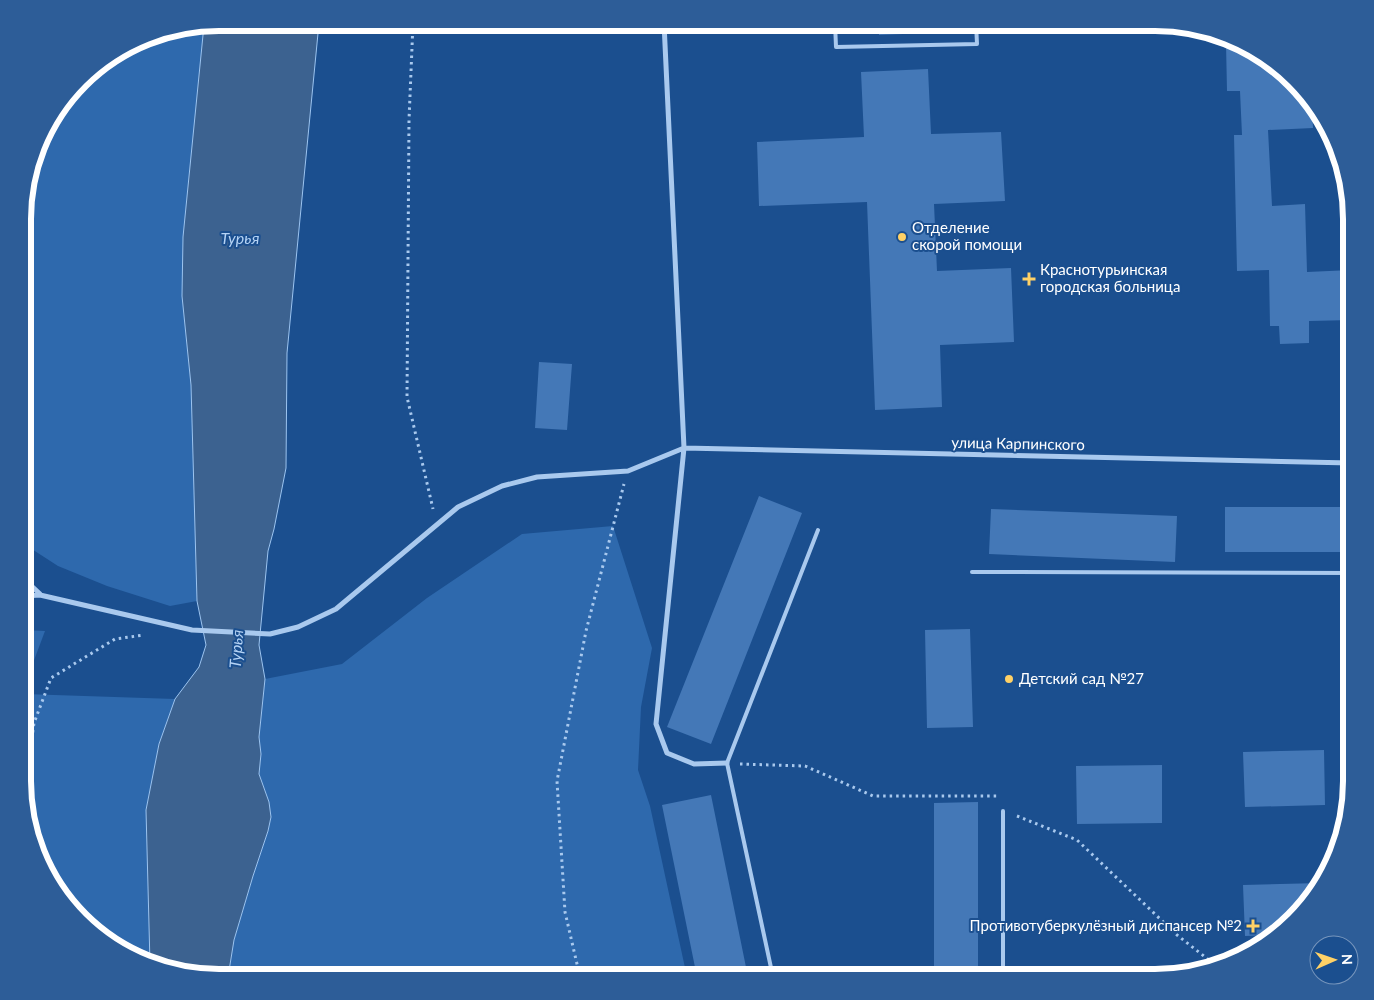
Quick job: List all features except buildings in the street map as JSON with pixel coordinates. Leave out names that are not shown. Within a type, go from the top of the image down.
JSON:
[{"type":"street","points":[[664,31],[684,448],[656,724],[667,752],[694,764],[728,764]]},
{"type":"street","points":[[31,595],[40,594],[192,630],[270,634],[298,627],[336,609],[458,507],[502,486],[537,477],[628,471],[684,448]]},
{"type":"street","name":"улица Карпинского","points":[[684,448],[1343,463]]},
{"type":"street","points":[[31,586],[40,594]]},
{"type":"lane","points":[[835,31],[836,47],[977,44],[976,31]]},
{"type":"lane","points":[[771,969],[728,764],[818,530]]},
{"type":"lane","points":[[972,572],[1343,573]]},
{"type":"lane","points":[[1003,811],[1003,969]]},
{"type":"path","points":[[413,31],[409,120],[407,397],[436,525]]},
{"type":"path","points":[[578,969],[565,912],[557,781],[586,631],[628,471]]},
{"type":"path","points":[[31,746],[34,723],[51,678],[115,639],[153,634]]},
{"type":"path","points":[[728,764],[804,766],[873,796],[1001,796],[1003,811],[1078,840],[1176,935],[1210,961]]},
{"type":"shaded area","points":[[203,32],[183,237],[182,296],[191,385],[197,601],[170,606],[107,586],[58,566],[31,549],[31,219],[33,194],[41,158],[56,125],[70,105],[86,86],[105,70],[125,56],[158,41]]},
{"type":"shaded area","points":[[613,526],[652,648],[641,707],[638,770],[650,806],[685,969],[229,969],[234,940],[271,817],[269,802],[259,774],[261,754],[259,737],[265,679],[342,664],[427,598],[522,534]]},
{"type":"shaded area","points":[[31,630],[45,631],[31,668]]},
{"type":"shaded area","points":[[31,694],[175,699],[159,744],[146,810],[150,955],[125,944],[95,922],[78,905],[56,875],[41,842],[33,806],[31,781]]},
{"type":"water","name":"Турья","points":[[318,31],[287,353],[286,468],[268,551],[259,645],[265,679],[259,737],[261,754],[259,774],[269,802],[271,817],[234,940],[229,969],[182,965],[150,955],[146,810],[159,744],[175,699],[199,667],[206,645],[197,601],[191,385],[182,296],[183,237],[203,32]]},
{"type":"place","name":"Отделение скорой помощи","points":[[902,237]]},
{"type":"place","name":"Краснотурьинская городская больница","points":[[1029,279]]},
{"type":"place","name":"Детский сад №27","points":[[1009,679]]},
{"type":"place","name":"Противотуберкулёзный диспансер №2","points":[[1253,926]]}]
